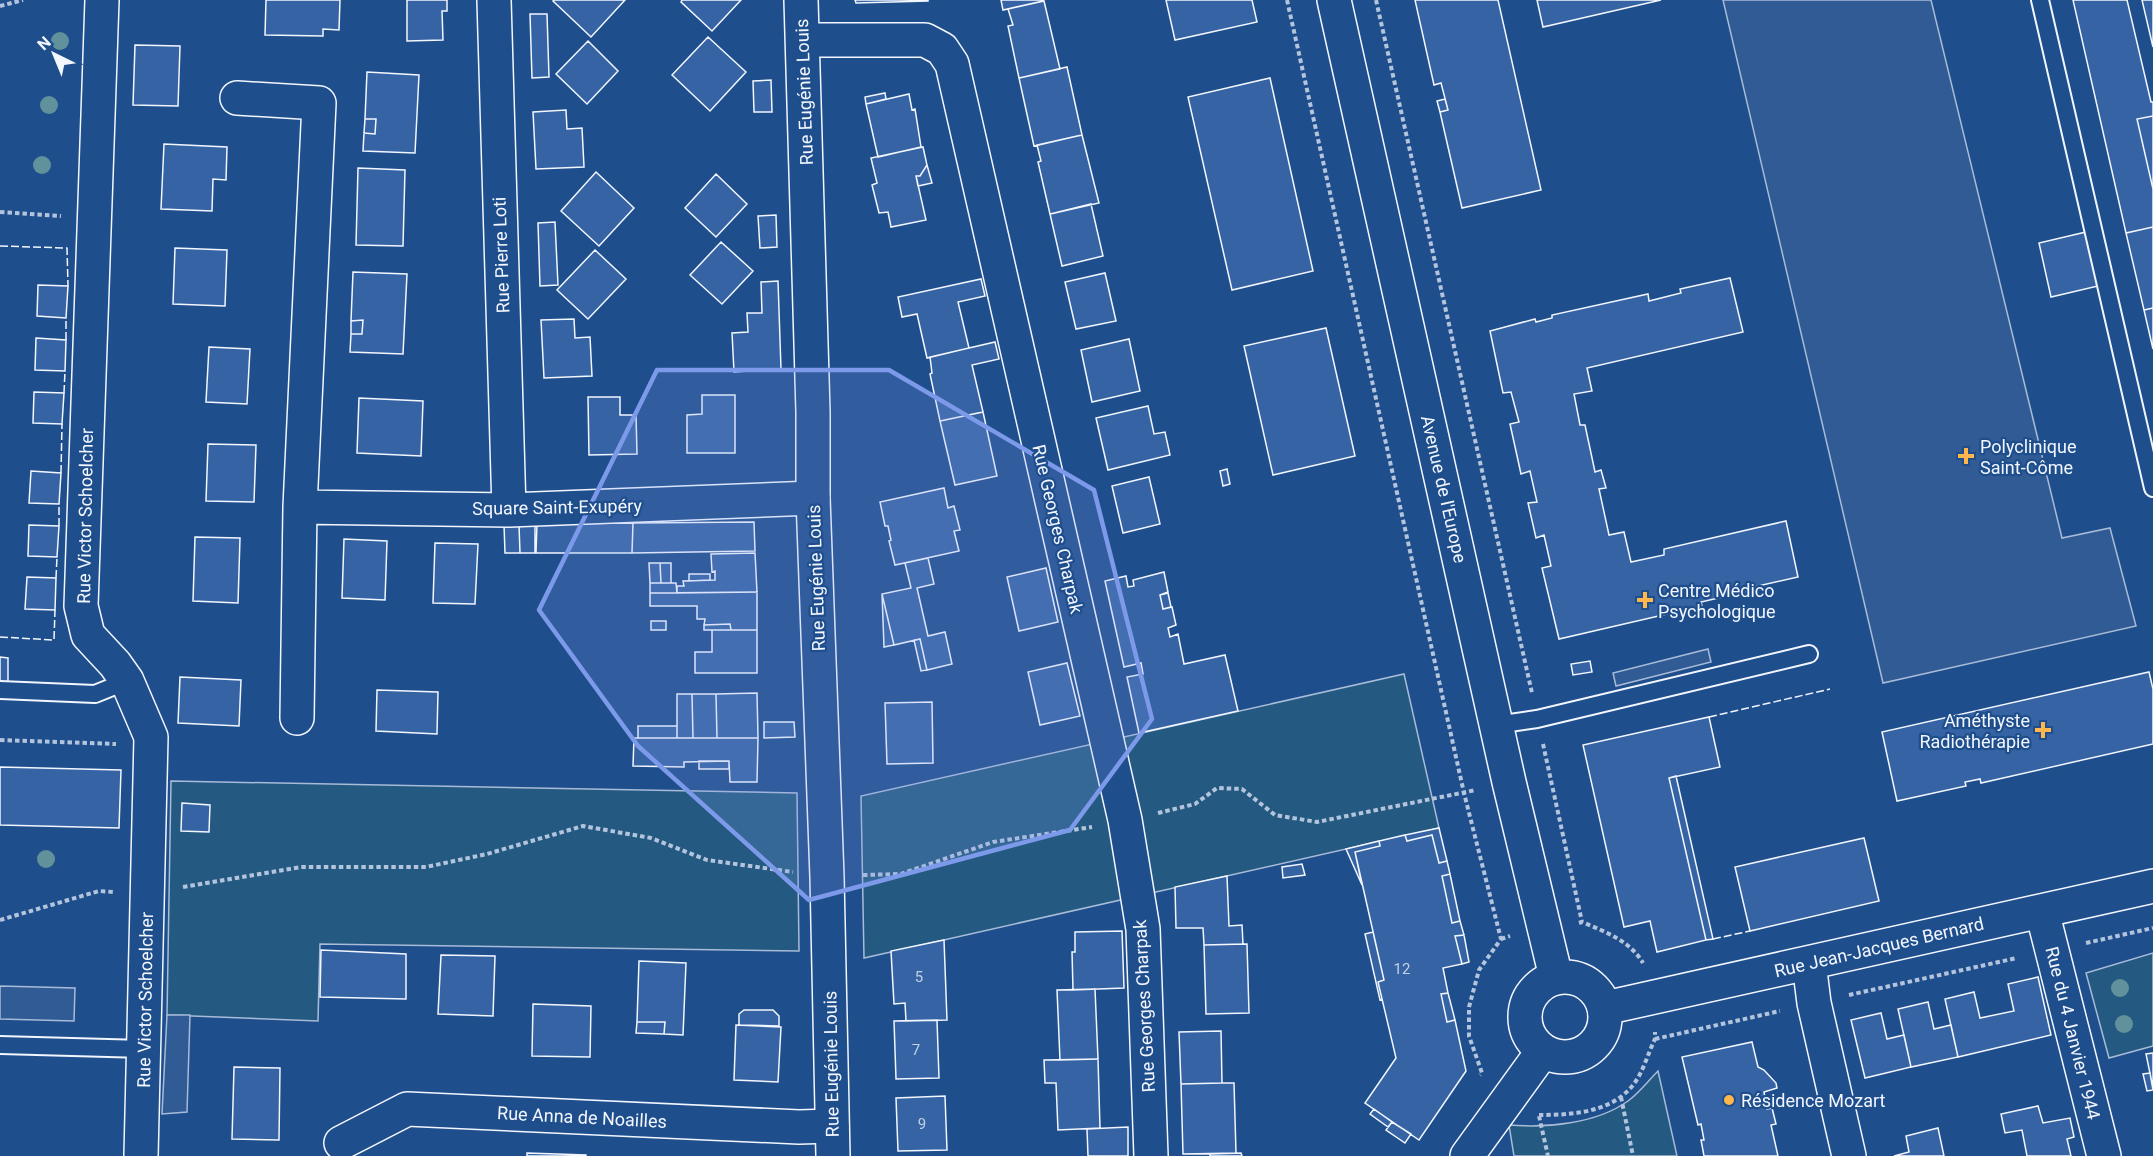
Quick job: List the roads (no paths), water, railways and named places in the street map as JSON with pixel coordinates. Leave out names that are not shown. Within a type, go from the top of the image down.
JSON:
[{"type":"street","name":"Rue Victor Schoelcher","points":[[102,0],[81,606],[88,635],[115,664],[127,681],[151,737],[141,1156]]},
{"type":"street","name":"Rue Pierre Loti","points":[[494,0],[509,510]]},
{"type":"street","name":"Rue Eugénie Louis","points":[[801,0],[813,412],[813,498],[827,877],[832,1141]]},
{"type":"street","name":"Avenue de l'Europe","points":[[1334,0],[1496,725],[1542,926],[1556,977]]},
{"type":"street","name":"Rue Georges Charpak","points":[[803,40],[925,39],[942,49],[952,64],[1125,820],[1143,929],[1151,1156]]},
{"type":"street","points":[[237,98],[319,103],[300,507],[297,718]]},
{"type":"street","name":"Square Saint-Exupéry","points":[[300,507],[509,510],[813,498]]},
{"type":"street","name":"Rue Jean-Jacques Bernard","points":[[1605,1008],[2153,886]]},
{"type":"street","name":"Rue du 4 Janvier 1944","points":[[2042,911],[2104,1156]]},
{"type":"street","points":[[1809,963],[1814,1003],[1849,1156]]},
{"type":"street","points":[[1556,977],[1577,978],[1595,990],[1605,1008],[1604,1028],[1595,1044],[1580,1055],[1560,1058],[1543,1051],[1529,1038],[1524,1020],[1527,1001],[1539,986],[1556,977]]},
{"type":"street","points":[[1467,1156],[1543,1051]]},
{"type":"street","name":"Rue Anna de Noailles","points":[[341,1143],[407,1109],[787,1126],[832,1141]]},
{"type":"lane","points":[[2040,0],[2153,488]]},
{"type":"lane","points":[[1496,725],[1537,719],[1809,654]]},
{"type":"lane","points":[[0,690],[95,694],[127,681]]},
{"type":"lane","points":[[0,1045],[144,1048]]},
{"type":"place","name":"Polyclinique Saint-Côme","points":[[1966,456]]},
{"type":"place","name":"Centre Médico Psychologique","points":[[1645,600]]},
{"type":"place","name":"Améthyste Radiothérapie","points":[[2043,730]]},
{"type":"place","name":"Résidence Mozart","points":[[1729,1100]]}]
